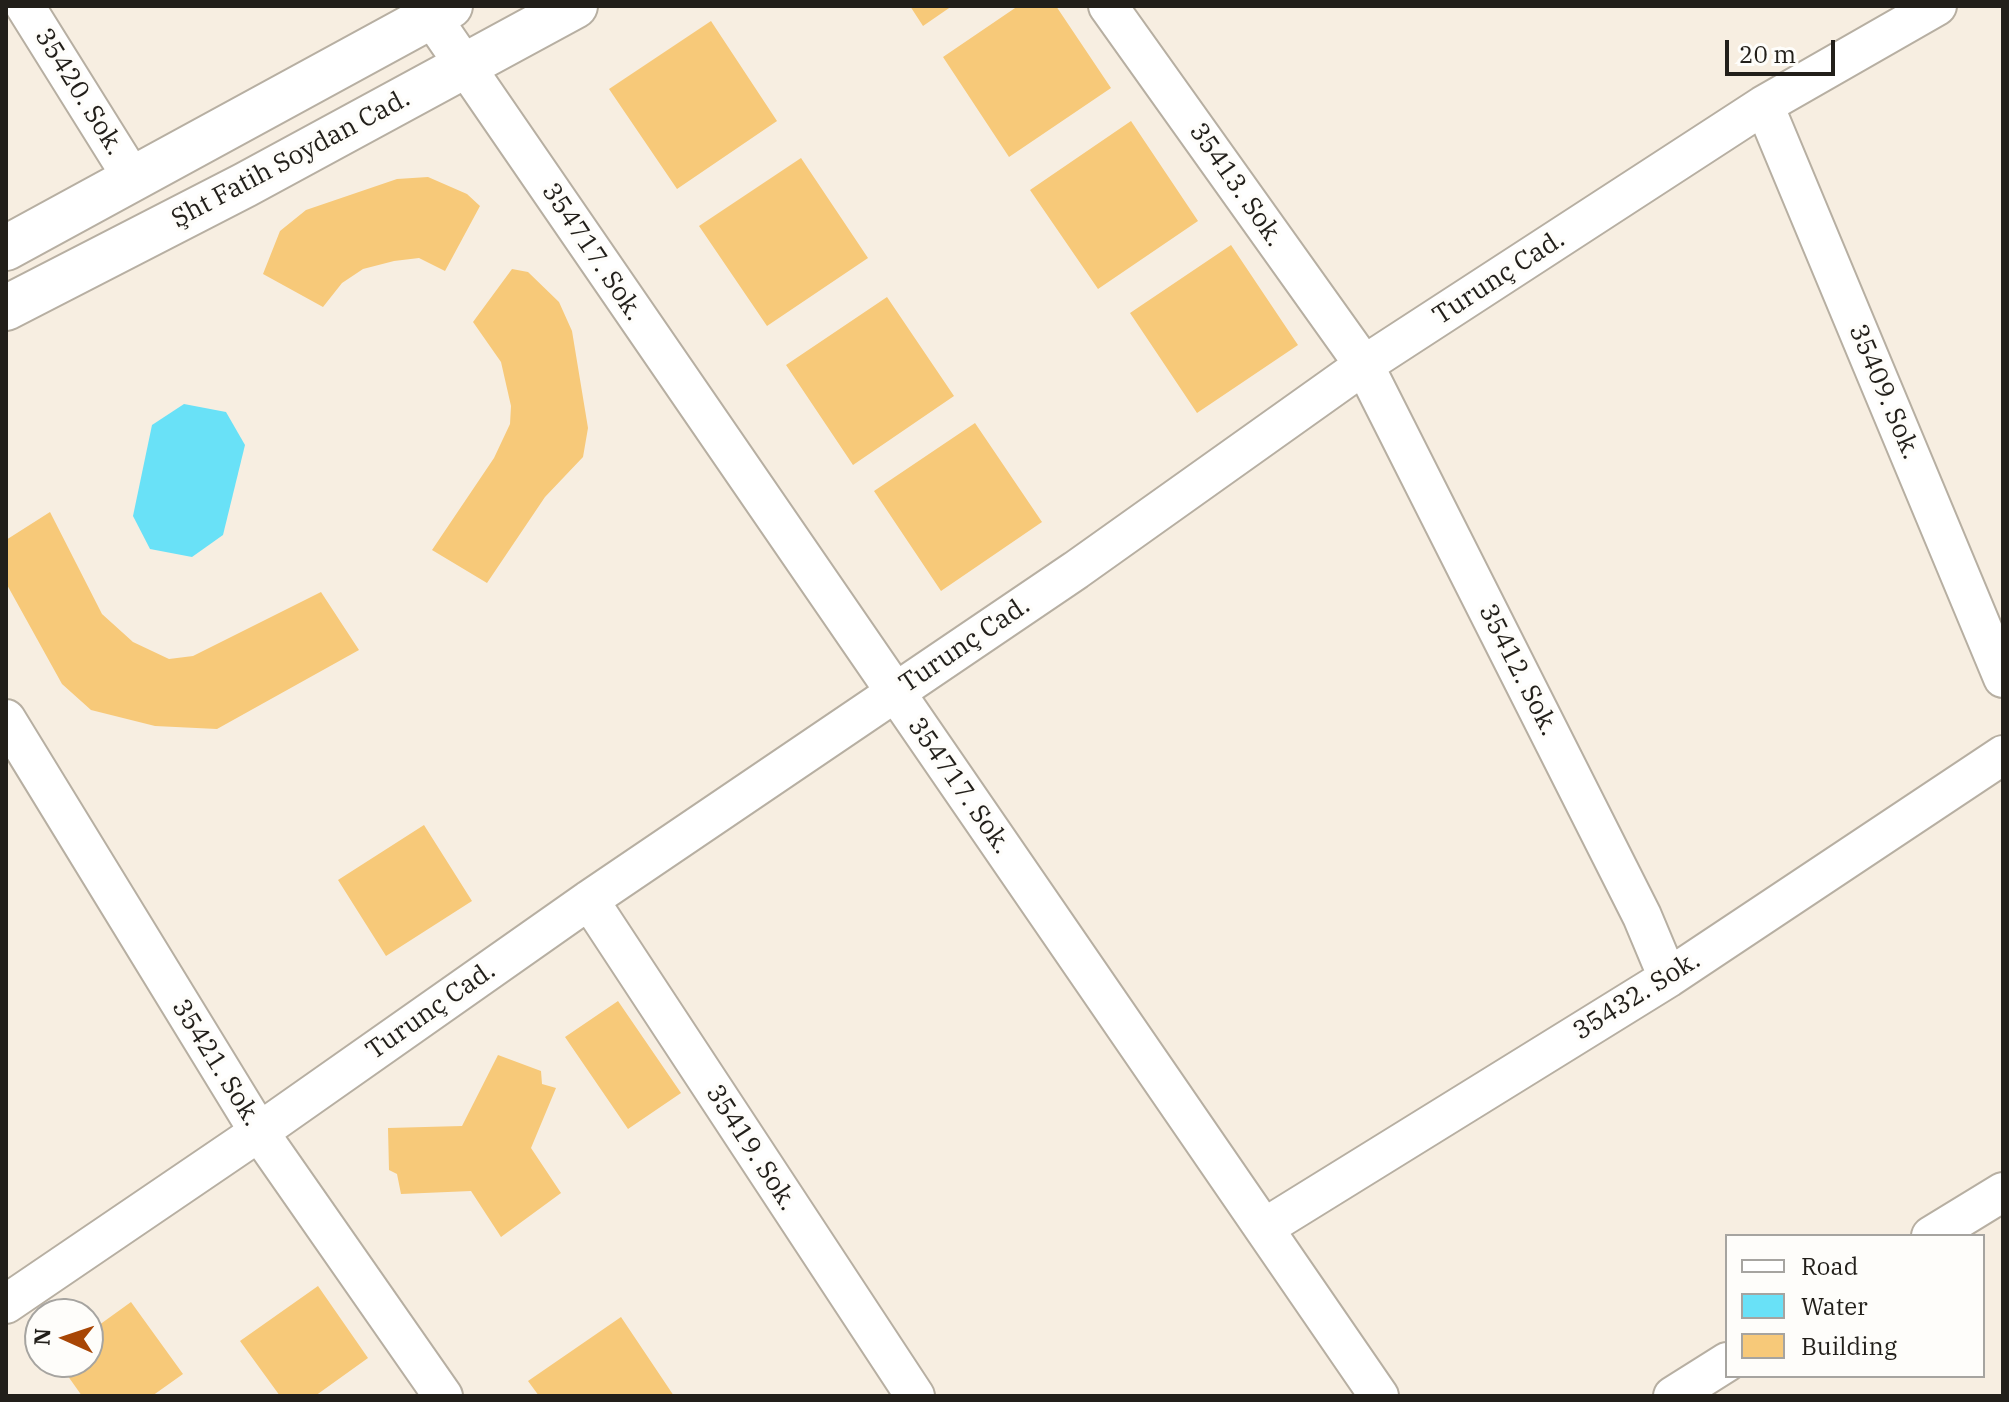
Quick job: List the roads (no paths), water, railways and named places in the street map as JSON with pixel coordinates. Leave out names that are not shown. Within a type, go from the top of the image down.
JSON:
[{"type":"main road","name":"Şht Fatih Soydan Cad.","points":[[6,308],[245,185],[575,6]]},
{"type":"main road","points":[[6,248],[435,10]]},
{"type":"street","name":"35420. Sok.","points":[[25,6],[133,179]]},
{"type":"street","name":"35413. Sok.","points":[[1108,6],[1364,365]]},
{"type":"street","name":"Turunç Cad.","points":[[6,1304],[259,1132],[589,900],[1076,570],[1364,365],[1764,105],[1937,6]]},
{"type":"street","name":"354717. Sok.","points":[[435,10],[464,66],[1379,1396]]},
{"type":"street","name":"35409. Sok.","points":[[1764,105],[2003,678]]},
{"type":"street","name":"35412. Sok.","points":[[1364,365],[1642,916],[1668,978]]},
{"type":"street","name":"35421. Sok.","points":[[6,719],[259,1132],[443,1396]]},
{"type":"street","name":"35432. Sok.","points":[[1264,1228],[1668,978],[2003,755]]},
{"type":"street","name":"35419. Sok.","points":[[589,900],[915,1396]]},
{"type":"street","points":[[1934,1234],[2003,1192]]},
{"type":"street","points":[[1673,1396],[1725,1363]]},
{"type":"water","points":[[184,404],[226,412],[245,445],[223,535],[192,557],[150,549],[133,516],[152,425]]}]
